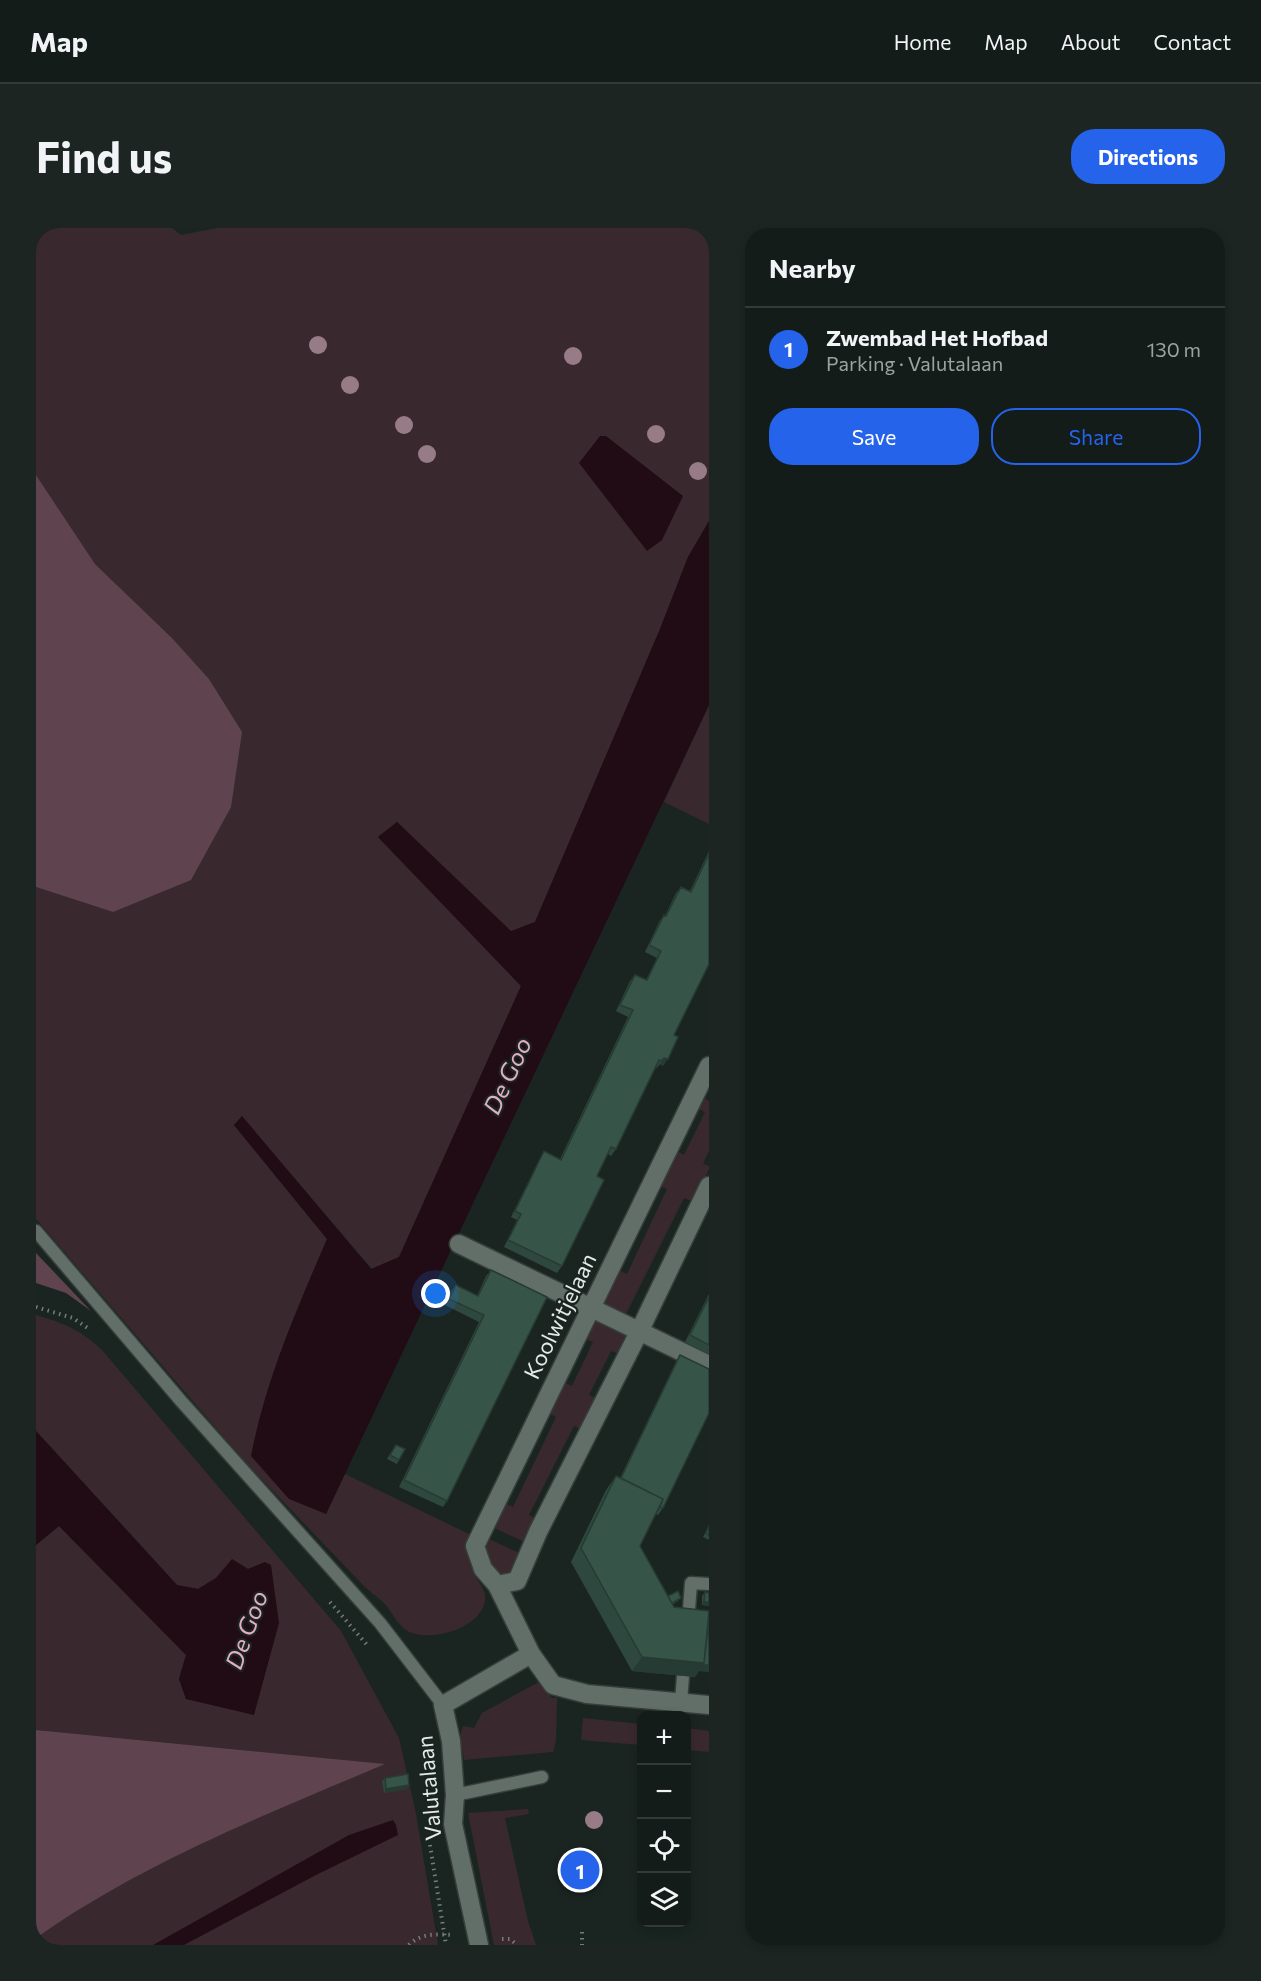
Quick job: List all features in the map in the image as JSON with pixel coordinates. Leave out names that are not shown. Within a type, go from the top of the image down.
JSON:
[{"type":"street","name":"Koolwitjelaan","points":[[709,1066],[475,1546],[483,1569],[497,1585],[531,1654],[553,1685],[586,1694],[709,1705]]},
{"type":"street","points":[[497,1585],[517,1581],[538,1532],[639,1332],[709,1186]]},
{"type":"street","points":[[459,1244],[709,1365]]},
{"type":"street","points":[[443,1705],[531,1654]]},
{"type":"street","name":"Valutalaan","points":[[443,1705],[451,1741],[455,1795],[453,1824],[477,1942]]},
{"type":"lane","points":[[36,1231],[181,1401],[380,1623],[443,1705]]},
{"type":"lane","points":[[688,1623],[691,1582],[709,1584]]},
{"type":"lane","points":[[681,1702],[683,1676]]},
{"type":"lane","points":[[455,1795],[542,1777]]},
{"type":"path","points":[[582,1932],[582,1945]]},
{"type":"path","points":[[409,1945],[413,1940],[430,1935],[445,1935],[446,1945]]},
{"type":"shaded area","points":[[36,228],[172,228],[181,235],[217,228],[709,228],[709,521],[688,557],[660,629],[535,922],[511,932],[397,822],[378,837],[521,986],[399,1257],[372,1269],[242,1117],[234,1125],[327,1239],[274,1373],[252,1456],[326,1514],[345,1474],[471,1535],[469,1547],[471,1563],[485,1595],[483,1606],[477,1616],[467,1624],[442,1634],[416,1634],[403,1628],[386,1605],[365,1587],[246,1463],[36,1219],[36,887],[113,912],[241,732],[209,679],[172,638],[95,564],[36,475]]},
{"type":"shaded area","points":[[36,475],[95,564],[172,638],[209,679],[242,732],[231,807],[191,880],[113,912],[36,887]]},
{"type":"shaded area","points":[[709,705],[709,824],[664,802]]},
{"type":"shaded area","points":[[702,1097],[709,1101],[709,1151],[703,1164],[709,1166],[709,1169],[694,1202],[684,1198],[625,1316],[601,1305],[618,1270],[627,1274],[667,1189],[659,1185],[676,1151],[684,1155],[705,1112],[696,1108]]},
{"type":"shaded area","points":[[36,1253],[91,1311],[66,1293],[36,1283]]},
{"type":"shaded area","points":[[36,1315],[72,1328],[102,1350],[341,1631],[399,1738],[416,1814],[438,1945],[36,1945],[36,1938],[77,1911],[161,1863],[383,1764],[36,1730],[36,1545],[59,1526],[186,1655],[179,1679],[186,1699],[254,1714],[265,1562],[248,1569],[232,1560],[216,1578],[198,1589],[177,1585],[36,1431]]},
{"type":"shaded area","points":[[594,1316],[629,1334],[620,1354],[611,1351],[589,1395],[597,1399],[583,1430],[574,1426],[529,1515],[538,1520],[527,1543],[492,1527],[504,1503],[513,1507],[556,1417],[548,1413],[563,1382],[572,1386],[593,1342],[584,1338]]},
{"type":"shaded area","points":[[487,1538],[521,1554],[515,1567],[506,1575],[496,1575],[483,1553]]},
{"type":"shaded area","points":[[539,1682],[552,1698],[557,1698],[556,1740],[553,1752],[464,1760],[460,1736],[463,1726],[474,1728],[482,1713]]},
{"type":"shaded area","points":[[583,1718],[637,1724],[637,1745],[581,1740]]},
{"type":"shaded area","points":[[691,1729],[709,1731],[709,1752],[691,1750]]},
{"type":"shaded area","points":[[36,1730],[385,1764],[161,1863],[118,1886],[36,1938]]},
{"type":"shaded area","points":[[528,1809],[529,1814],[505,1818],[528,1921],[536,1945],[494,1945],[468,1813]]},
{"type":"water","points":[[600,436],[606,436],[683,496],[662,540],[647,551],[579,463]]},
{"type":"water","name":"De Goo","points":[[709,521],[709,705],[326,1514],[289,1499],[251,1456],[273,1373],[327,1239],[234,1125],[242,1116],[371,1269],[399,1257],[521,986],[378,837],[397,822],[511,931],[535,922],[660,629],[688,557]]},
{"type":"water","name":"De Goo","points":[[36,1431],[177,1585],[198,1589],[216,1578],[232,1559],[248,1569],[265,1562],[271,1565],[279,1623],[254,1715],[186,1699],[179,1679],[186,1655],[59,1526],[36,1545]]},
{"type":"water","points":[[393,1820],[398,1835],[316,1875],[184,1945],[153,1945],[349,1835]]},
{"type":"building","points":[[709,854],[709,964],[674,1035],[678,1037],[668,1059],[659,1060],[616,1149],[611,1147],[597,1176],[604,1180],[562,1266],[508,1240],[521,1214],[515,1211],[544,1151],[561,1160],[633,1010],[620,1005],[635,975],[647,980],[661,951],[649,945],[681,887],[691,892]]},
{"type":"building","points":[[491,1270],[547,1297],[447,1501],[404,1480],[484,1315],[449,1299],[456,1285],[478,1296]]},
{"type":"building","points":[[709,1297],[709,1345],[690,1335]]},
{"type":"building","points":[[680,1355],[709,1369],[709,1413],[663,1508],[660,1507],[663,1499],[621,1478]]},
{"type":"building","points":[[396,1445],[405,1449],[399,1460],[390,1455]]},
{"type":"building","points":[[616,1476],[663,1499],[640,1546],[674,1607],[709,1611],[704,1663],[642,1657],[581,1548]]},
{"type":"building","points":[[678,1591],[681,1598],[672,1603],[668,1596]]},
{"type":"building","points":[[705,1592],[709,1593],[709,1602],[704,1602]]},
{"type":"building","points":[[709,1621],[709,1665],[703,1665],[704,1663]]},
{"type":"building","points":[[408,1774],[409,1785],[386,1789],[385,1778]]},
{"type":"place","name":"Zwembad Het Hofbad","points":[[580,1870]]}]
